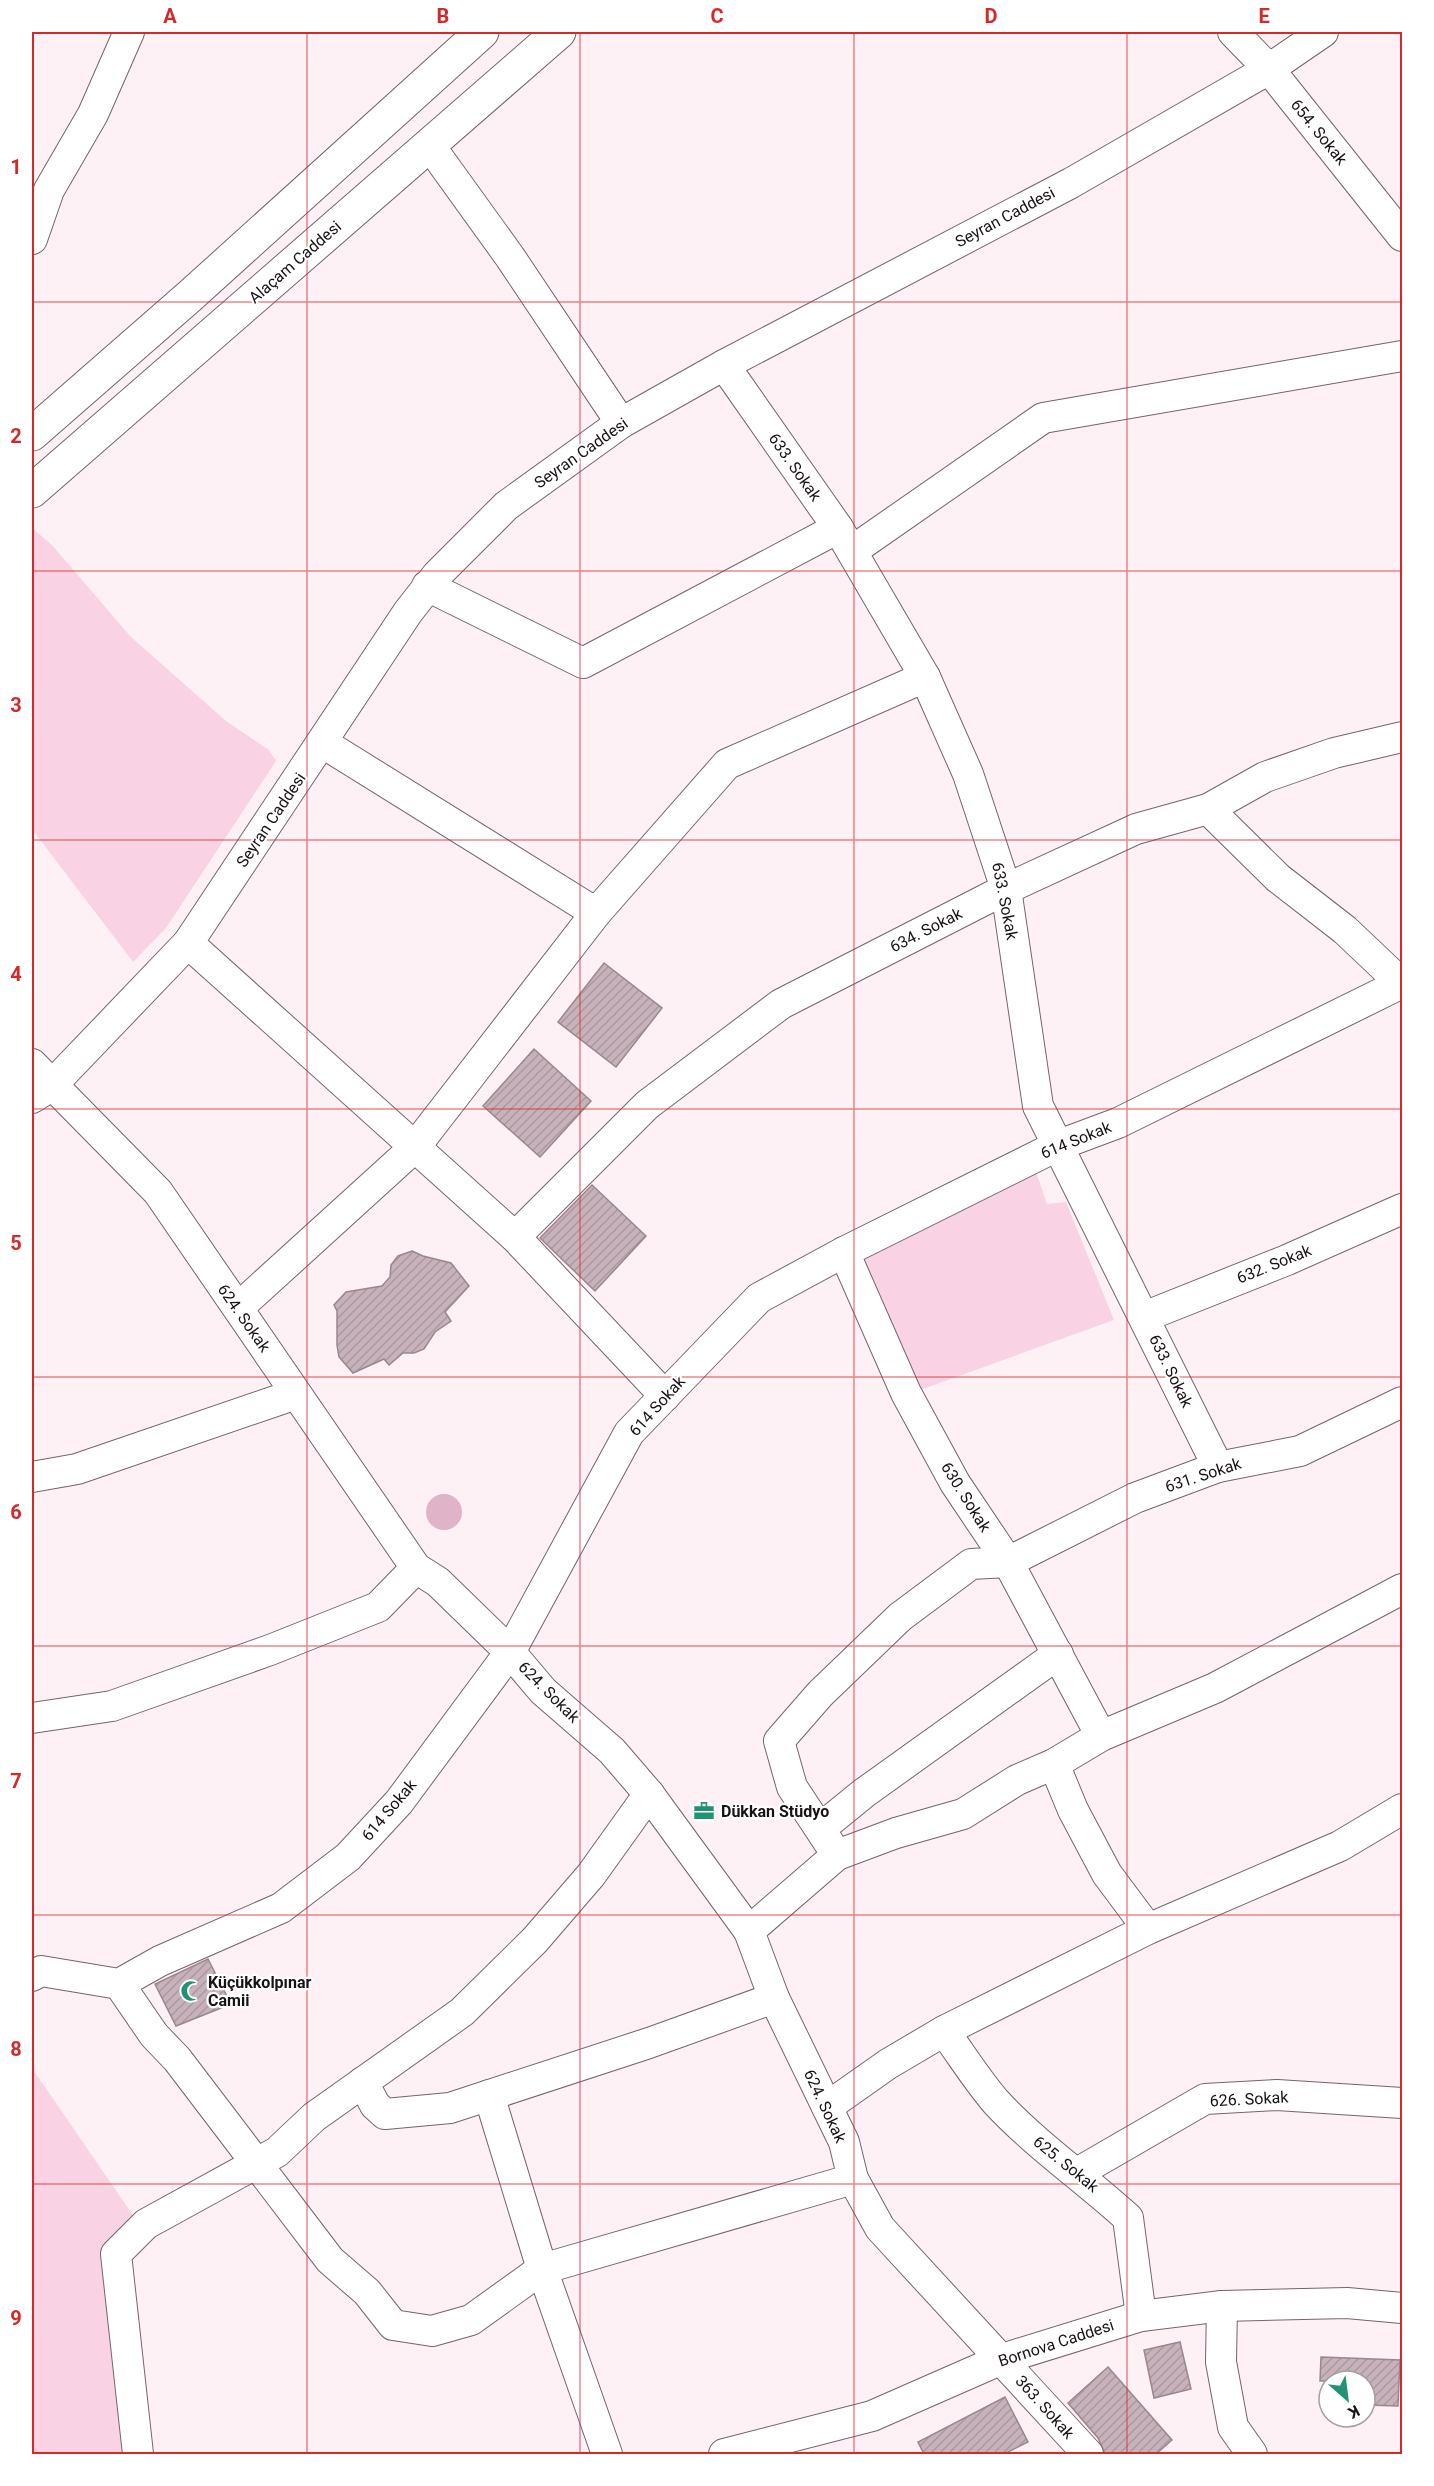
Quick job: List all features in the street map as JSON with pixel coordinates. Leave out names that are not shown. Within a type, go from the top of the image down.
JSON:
[{"type":"main road","points":[[32,434],[190,296],[482,32]]},
{"type":"main road","name":"Alaçam Caddesi","points":[[32,491],[559,32]]},
{"type":"street","points":[[32,239],[49,190],[93,114],[129,32]]},
{"type":"street","name":"654. Sokak","points":[[1233,32],[1269,69],[1402,236]]},
{"type":"street","name":"Seyran Caddesi","points":[[38,1082],[188,943],[408,612],[427,586],[506,506],[621,423],[724,365],[1071,183],[1269,69],[1323,32]]},
{"type":"street","points":[[430,146],[510,257],[621,423]]},
{"type":"street","points":[[427,586],[583,663],[845,540],[1043,418],[1402,356]]},
{"type":"street","name":"633. Sokak","points":[[724,365],[845,540],[925,677],[969,774],[1006,888],[1038,1106],[1218,1467]]},
{"type":"street","points":[[238,1308],[415,1147],[596,913],[727,764],[925,677]]},
{"type":"street","name":"634. Sokak","points":[[515,1237],[647,1106],[781,1004],[1006,888],[1136,829],[1208,809],[1265,777],[1334,753],[1402,737]]},
{"type":"street","points":[[323,743],[596,913]]},
{"type":"street","points":[[1208,809],[1278,878],[1345,930],[1402,983]]},
{"type":"street","points":[[188,943],[515,1237],[665,1396]]},
{"type":"street","name":"614 Sokak","points":[[119,1984],[160,1961],[282,1908],[348,1857],[399,1802],[510,1652],[629,1433],[759,1298],[844,1252],[1059,1145],[1118,1123],[1402,983]]},
{"type":"street","name":"624. Sokak","points":[[38,1082],[158,1192],[416,1568],[438,1582],[510,1652],[543,1691],[612,1751],[649,1794],[749,1931],[774,1998],[844,2142],[853,2179],[880,2228],[1002,2359]]},
{"type":"street","name":"632. Sokak","points":[[1144,1317],[1287,1260],[1402,1209]]},
{"type":"street","name":"630. Sokak","points":[[844,1252],[906,1393],[955,1483],[1008,1562],[1101,1736]]},
{"type":"street","points":[[32,1477],[77,1469],[297,1394]]},
{"type":"street","name":"631. Sokak","points":[[1008,1562],[1135,1498],[1218,1467],[1300,1450],[1402,1402]]},
{"type":"street","points":[[837,1855],[792,1787],[779,1741],[820,1694],[900,1617],[971,1563],[1008,1562]]},
{"type":"street","points":[[32,1718],[112,1706],[270,1650],[378,1607],[416,1568]]},
{"type":"street","points":[[749,1931],[837,1855],[896,1833],[963,1814],[1017,1780],[1054,1764],[1101,1736],[1215,1688],[1402,1589]]},
{"type":"street","points":[[821,1828],[864,1793],[1058,1654]]},
{"type":"street","points":[[1054,1764],[1073,1810],[1107,1874],[1148,1929]]},
{"type":"street","points":[[138,2454],[116,2254],[146,2224],[277,2152],[314,2117],[462,2012],[535,1940],[591,1875],[649,1794]]},
{"type":"street","points":[[827,2107],[888,2064],[944,2031],[1148,1929],[1340,1846],[1402,1809]]},
{"type":"street","points":[[35,1966],[119,1984],[154,2035],[177,2059],[330,2260],[367,2292],[393,2325],[432,2331],[471,2320],[542,2269],[853,2179]]},
{"type":"street","points":[[363,2082],[375,2105],[385,2114],[450,2108],[774,1998]]},
{"type":"street","name":"625. Sokak","points":[[944,2031],[995,2101],[1037,2142],[1077,2173],[1128,2218],[1140,2316]]},
{"type":"street","points":[[489,2095],[542,2269],[607,2454]]},
{"type":"street","name":"626. Sokak","points":[[1077,2173],[1205,2100],[1277,2095],[1402,2103]]},
{"type":"street","name":"Bornova Caddesi","points":[[724,2454],[872,2416],[1002,2359],[1140,2316],[1222,2306],[1347,2303],[1402,2308]]},
{"type":"street","points":[[1222,2306],[1221,2362],[1233,2427],[1252,2454]]},
{"type":"street","name":"363. Sokak","points":[[1002,2359],[1088,2454]]},
{"type":"shaded area","points":[[32,528],[52,545],[131,637],[226,721],[269,750],[276,761],[166,928],[133,962],[32,829]]},
{"type":"shaded area","points":[[1035,1169],[1047,1204],[1066,1202],[1114,1320],[920,1390],[860,1262],[865,1252]]},
{"type":"shaded area","points":[[444,1494],[457,1499],[462,1512],[457,1525],[444,1530],[431,1525],[426,1512],[431,1499]]},
{"type":"shaded area","points":[[32,2068],[143,2230],[109,2250],[131,2454],[32,2454]]},
{"type":"building","points":[[604,963],[662,1008],[616,1067],[558,1022]]},
{"type":"building","points":[[534,1049],[591,1101],[540,1157],[483,1106]]},
{"type":"building","points":[[592,1185],[646,1236],[595,1291],[540,1238]]},
{"type":"building","points":[[412,1251],[451,1263],[469,1286],[445,1312],[451,1321],[435,1332],[424,1349],[414,1353],[403,1353],[389,1365],[384,1359],[353,1373],[339,1357],[337,1311],[334,1305],[346,1292],[382,1286],[390,1277],[391,1265],[398,1256]]},
{"type":"building","name":"Küçükkolpınar Camii","points":[[208,1959],[231,2004],[176,2026],[155,1984]]},
{"type":"building","points":[[1180,2342],[1191,2389],[1154,2398],[1144,2350]]},
{"type":"building","points":[[1321,2357],[1400,2360],[1398,2406],[1377,2405],[1377,2369],[1320,2369]]},
{"type":"building","points":[[1108,2367],[1172,2440],[1156,2454],[1105,2454],[1098,2438],[1068,2403]]},
{"type":"building","points":[[1005,2397],[1028,2442],[1004,2454],[924,2454],[918,2442]]},
{"type":"place","name":"Dükkan Stüdyo","points":[[704,1811]]},
{"type":"place","name":"Küçükkolpınar Camii","points":[[191,1991]]}]
